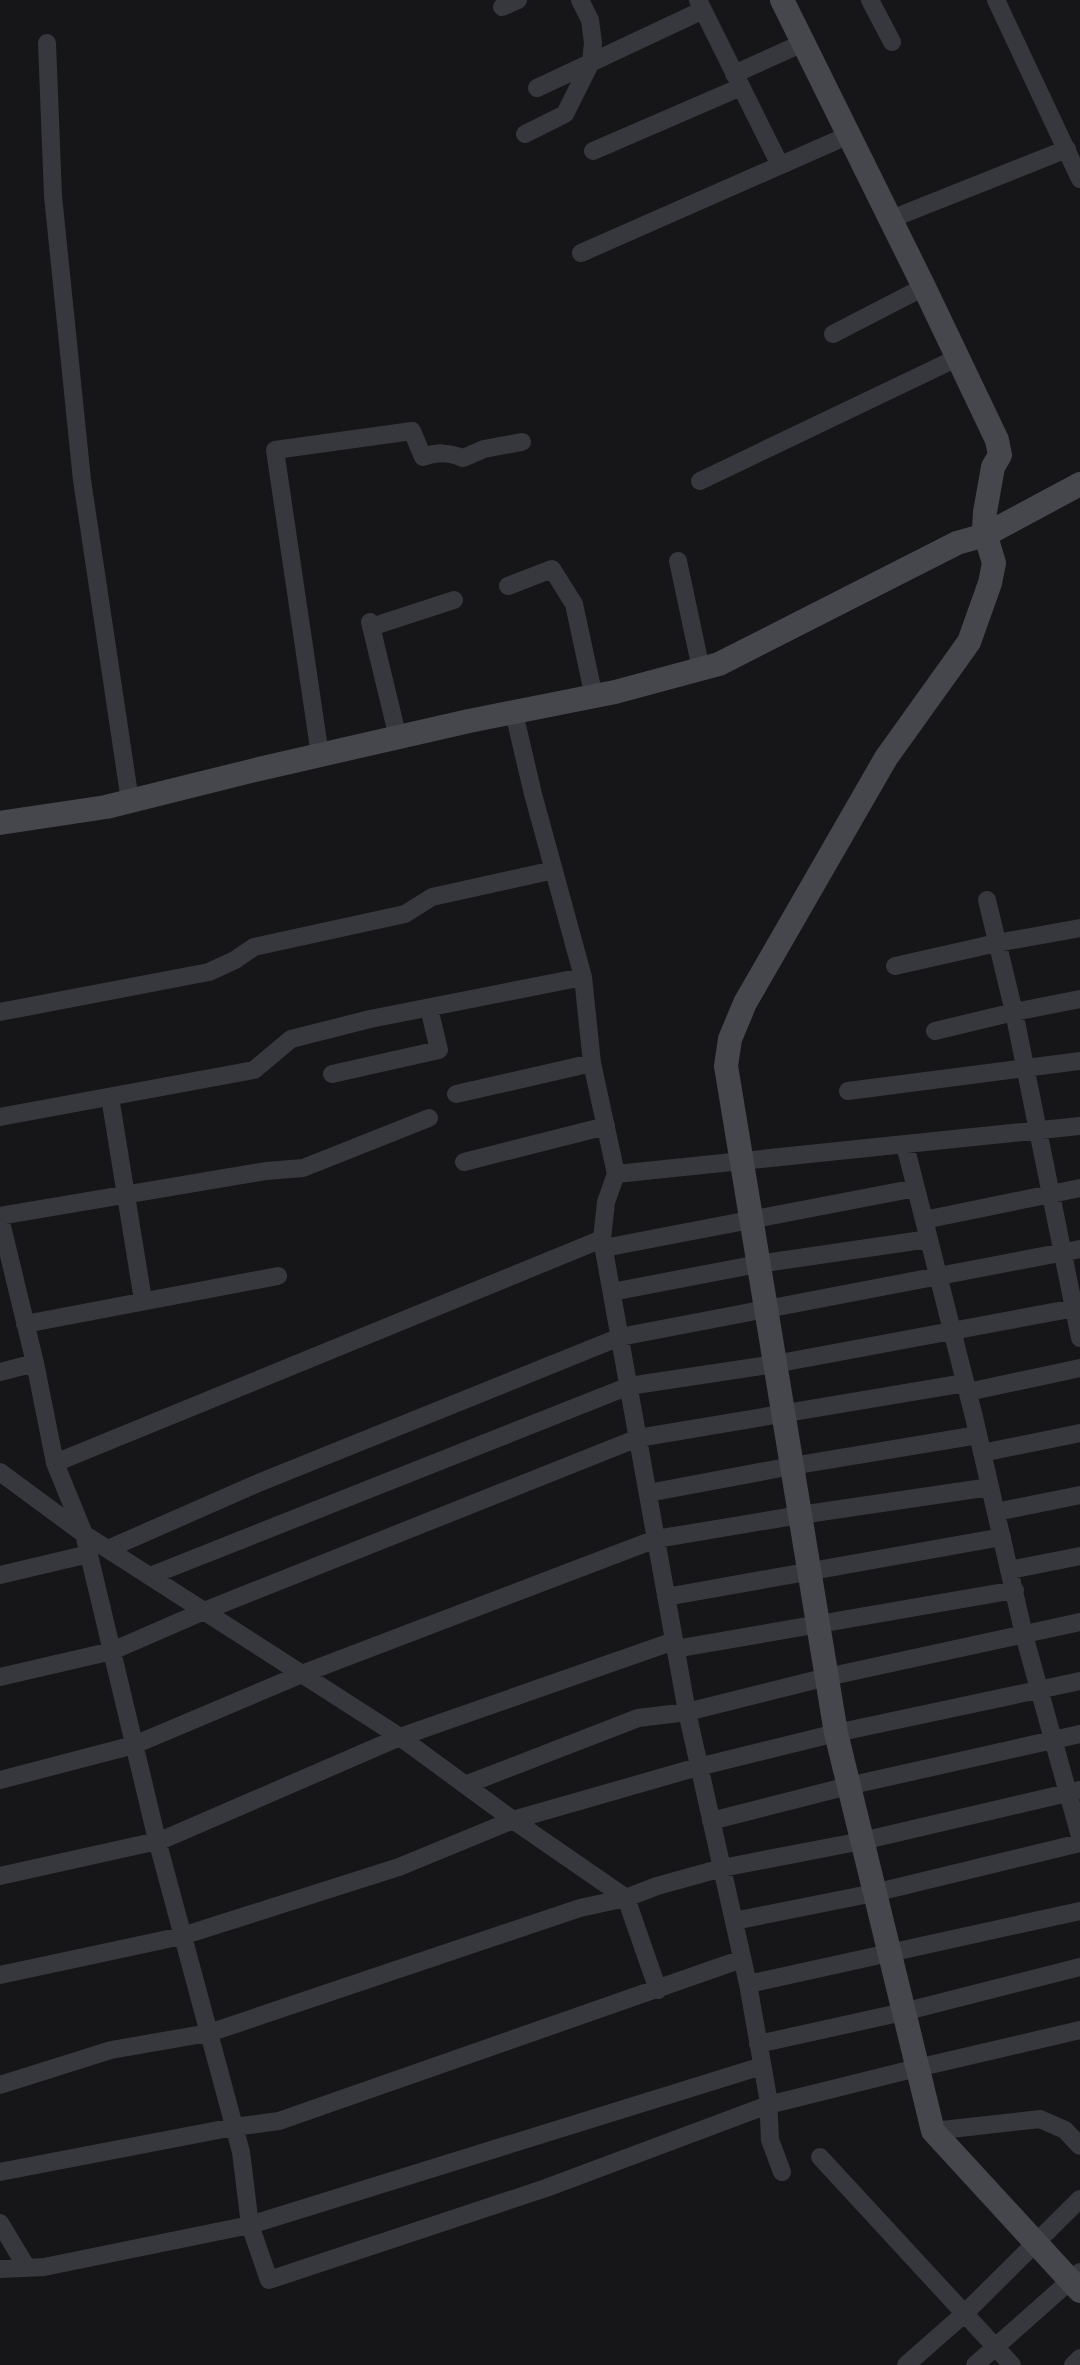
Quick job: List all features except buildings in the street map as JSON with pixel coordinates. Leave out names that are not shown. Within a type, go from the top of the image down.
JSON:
[{"type":"street","points":[[525,134],[565,114],[591,62],[593,43],[590,20],[580,0]]},
{"type":"street","points":[[782,0],[924,287],[997,440],[1000,455],[993,467],[985,512],[985,535],[994,562],[990,583],[969,642],[886,758],[745,1003],[730,1040],[726,1066],[836,1733],[888,1953],[933,2131],[1036,2242],[1077,2281],[975,2365]]},
{"type":"street","points":[[870,0],[892,42]]},
{"type":"street","points":[[996,0],[1080,179]]},
{"type":"street","points":[[537,88],[700,5],[780,165]]},
{"type":"street","points":[[47,43],[53,196],[81,470],[130,801]]},
{"type":"street","points":[[593,152],[738,80],[803,43]]},
{"type":"street","points":[[581,253],[849,135]]},
{"type":"street","points":[[891,219],[1066,149]]},
{"type":"street","points":[[833,334],[924,287]]},
{"type":"street","points":[[700,482],[957,358]]},
{"type":"street","points":[[320,755],[275,450],[412,431],[423,457],[437,452],[463,458],[484,449],[522,442]]},
{"type":"street","points":[[0,823],[106,807],[320,755],[594,696],[701,669],[727,660],[957,543],[985,535],[1080,484]]},
{"type":"street","points":[[678,561],[701,669]]},
{"type":"street","points":[[508,586],[552,569],[574,604],[594,696]]},
{"type":"street","points":[[398,738],[370,624],[454,600]]},
{"type":"street","points":[[514,713],[583,976],[592,1063],[616,1174],[606,1202],[603,1244],[687,1712],[748,1984],[768,2105],[770,2140],[782,2172]]},
{"type":"street","points":[[0,1012],[209,972],[235,960],[254,947],[405,914],[432,897],[554,870]]},
{"type":"street","points":[[987,900],[1014,1012],[1062,1252],[1077,1308],[1080,1338]]},
{"type":"street","points":[[895,966],[997,943],[1080,928]]},
{"type":"street","points":[[0,1117],[254,1070],[291,1039],[370,1019],[583,976]]},
{"type":"street","points":[[935,1031],[1014,1012],[1080,999]]},
{"type":"street","points":[[332,1074],[439,1050],[429,1008]]},
{"type":"street","points":[[848,1091],[1080,1061]]},
{"type":"street","points":[[456,1094],[592,1063]]},
{"type":"street","points":[[110,1097],[143,1300]]},
{"type":"street","points":[[429,1118],[302,1168],[266,1171],[0,1217],[5,1265],[25,1324],[35,1363],[55,1463],[84,1534],[157,1840],[241,2152],[250,2226],[269,2280],[546,2188],[768,2105],[1080,2030]]},
{"type":"street","points":[[464,1162],[606,1126]]},
{"type":"street","points":[[616,1174],[742,1163],[1080,1126]]},
{"type":"street","points":[[905,1145],[978,1435],[1024,1634],[1054,1741],[1074,1791],[1080,1836]]},
{"type":"street","points":[[55,1463],[603,1244],[916,1188]]},
{"type":"street","points":[[924,1220],[1080,1188]]},
{"type":"street","points":[[612,1292],[758,1264],[929,1239]]},
{"type":"street","points":[[108,1549],[256,1484],[620,1337],[1080,1248]]},
{"type":"street","points":[[25,1324],[143,1300],[278,1276]]},
{"type":"street","points":[[150,1576],[628,1386],[775,1364],[1077,1308]]},
{"type":"street","points":[[0,1372],[35,1363]]},
{"type":"street","points":[[0,1677],[112,1651],[204,1611],[638,1438],[783,1412],[966,1388],[1080,1368]]},
{"type":"street","points":[[982,1454],[1080,1433]]},
{"type":"street","points":[[648,1493],[792,1466],[978,1435]]},
{"type":"street","points":[[0,1472],[84,1534],[400,1737],[513,1820],[626,1898],[658,1990]]},
{"type":"street","points":[[0,1780],[134,1745],[302,1674],[656,1539],[800,1514],[990,1487]]},
{"type":"street","points":[[996,1512],[1080,1495]]},
{"type":"street","points":[[666,1597],[1002,1537]]},
{"type":"street","points":[[0,1575],[89,1554]]},
{"type":"street","points":[[1010,1570],[1080,1556]]},
{"type":"street","points":[[0,1876],[157,1840],[400,1737],[675,1645],[818,1625],[1015,1590]]},
{"type":"street","points":[[465,1785],[638,1718],[687,1712],[826,1677],[1080,1622]]},
{"type":"street","points":[[0,1975],[182,1936],[399,1867],[513,1820],[698,1767],[836,1733],[1080,1681]]},
{"type":"street","points":[[711,1821],[848,1786],[1080,1734]]},
{"type":"street","points":[[0,2084],[111,2050],[209,2033],[580,1908],[626,1898],[656,1886],[722,1868],[862,1841],[1074,1791]]},
{"type":"street","points":[[734,1921],[874,1893],[1080,1843]]},
{"type":"street","points":[[748,1984],[1080,1911]]},
{"type":"street","points":[[0,2172],[234,2127],[279,2122],[742,1959]]},
{"type":"street","points":[[758,2044],[903,2012],[1080,1967]]},
{"type":"street","points":[[0,2269],[44,2267],[250,2226],[762,2066]]},
{"type":"street","points":[[933,2131],[1040,2119],[1065,2130],[1080,2146]]},
{"type":"street","points":[[820,2157],[1012,2365]]},
{"type":"street","points":[[906,2365],[964,2314],[1080,2198]]},
{"type":"street","points":[[0,2223],[27,2268]]},
{"type":"street","points":[[1073,2365],[1080,2358]]}]
